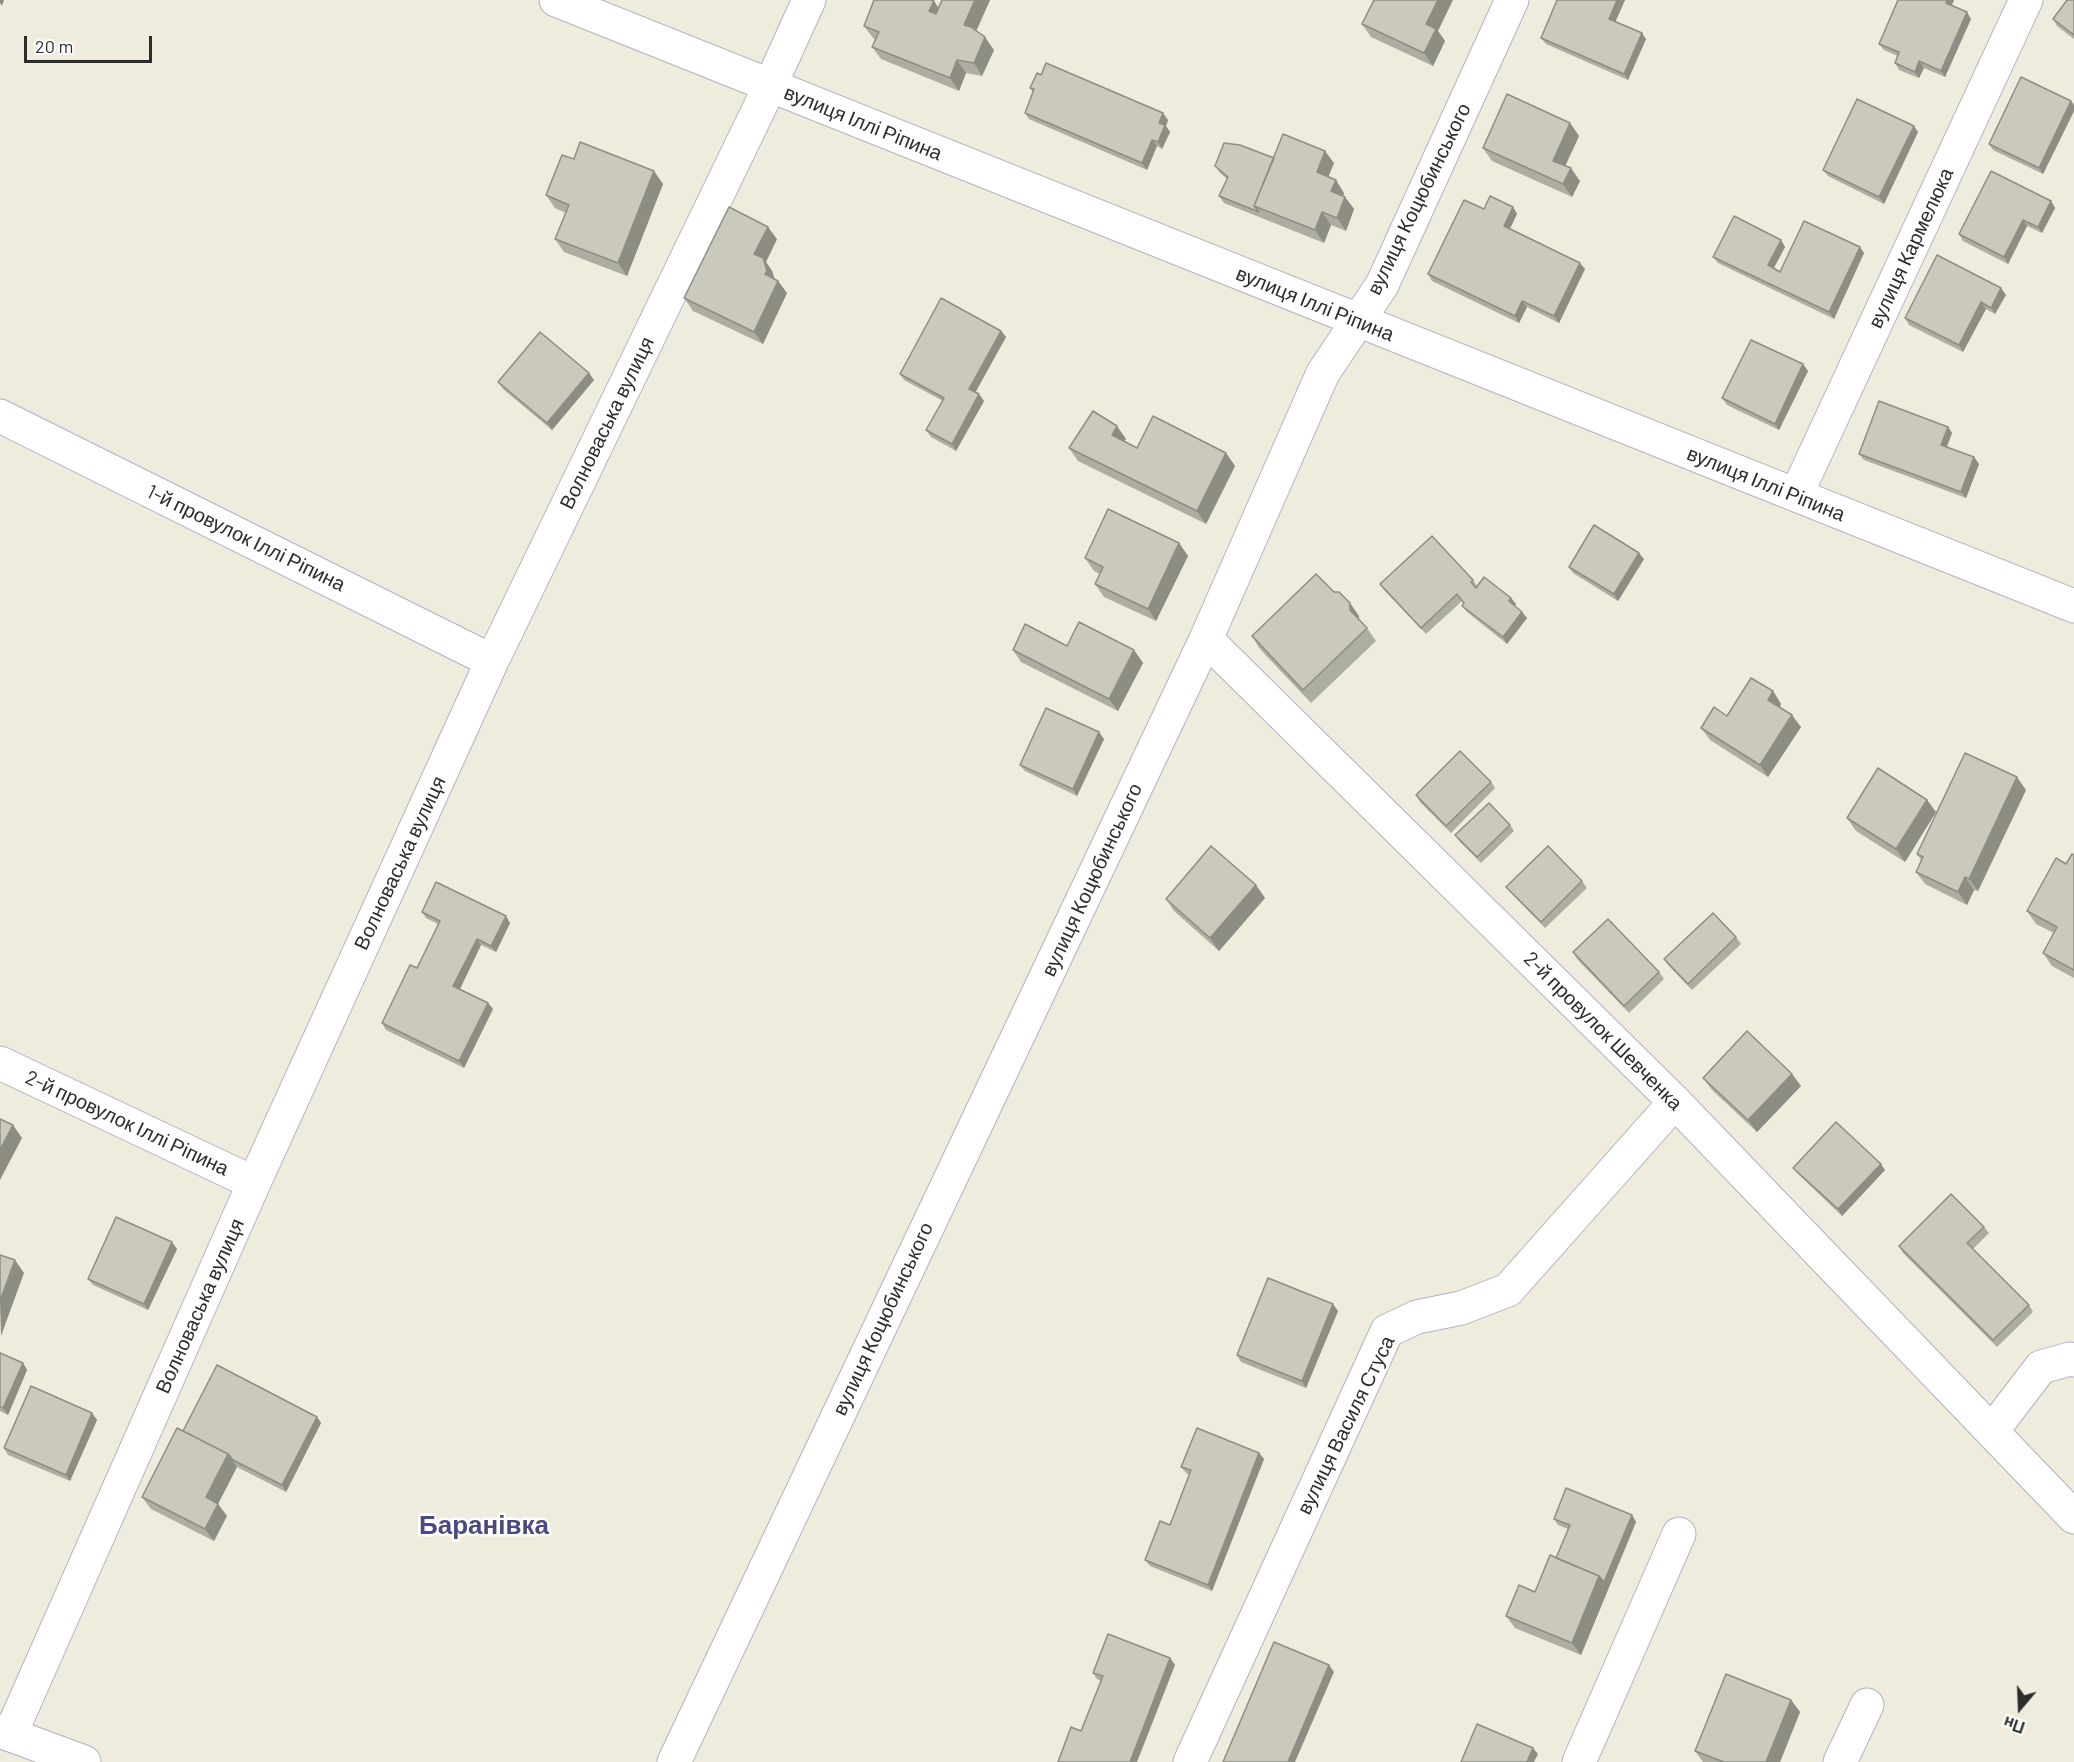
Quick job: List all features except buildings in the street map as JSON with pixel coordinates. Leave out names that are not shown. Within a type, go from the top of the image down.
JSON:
[{"type":"street","name":"вулиця Іллі Ріпина","points":[[556,0],[2074,606]]},
{"type":"street","name":"Волноваська вулиця","points":[[84,1762],[5,1733],[492,661],[770,86],[809,0]]},
{"type":"street","name":"вулиця Коцюбинського","points":[[674,1762],[1206,639],[1323,373],[1382,285],[1512,0]]},
{"type":"street","name":"вулиця Кармелюка","points":[[1796,495],[2026,0]]},
{"type":"street","name":"1-й провулок Іллі Ріпина","points":[[0,416],[492,661]]},
{"type":"street","name":"2-й провулок Шевченка","points":[[1206,639],[1675,1102],[2074,1517]]},
{"type":"street","name":"2-й провулок Іллі Ріпина","points":[[0,1063],[254,1184]]},
{"type":"street","name":"вулиця Василя Стуса","points":[[1190,1762],[1388,1331],[1417,1317],[1461,1308],[1508,1290],[1675,1102]]},
{"type":"street","points":[[1992,1431],[2041,1367],[2070,1359],[2074,1360]]},
{"type":"street","points":[[1579,1762],[1679,1534]]},
{"type":"street","points":[[1840,1762],[1868,1705]]},
{"type":"district","name":"Баранівка","points":[[484,1525]]}]
